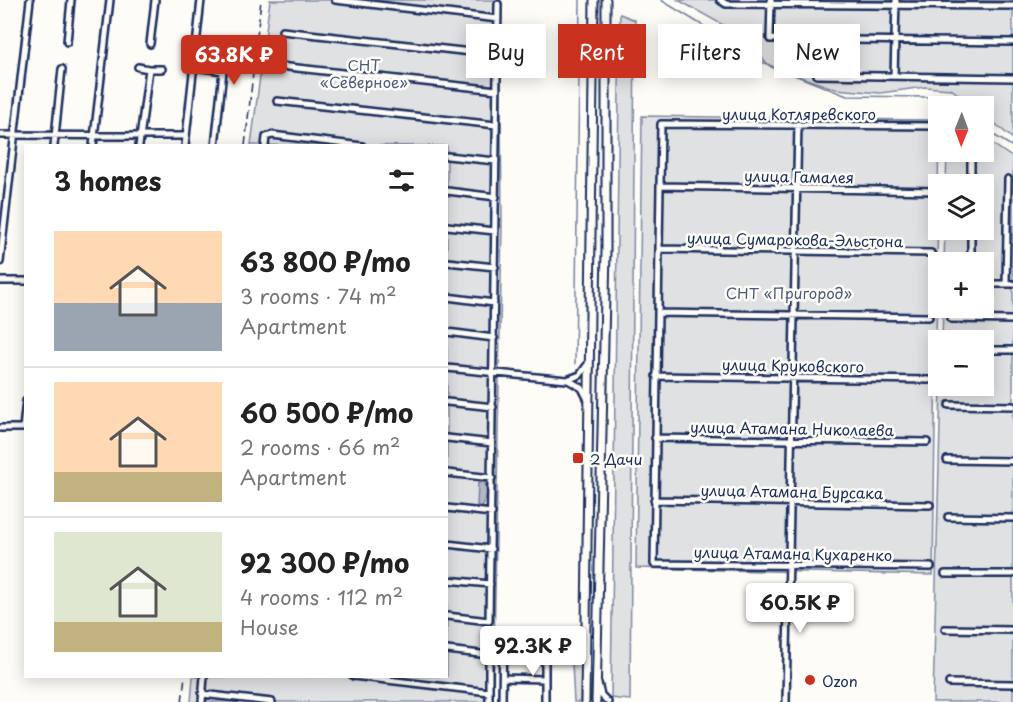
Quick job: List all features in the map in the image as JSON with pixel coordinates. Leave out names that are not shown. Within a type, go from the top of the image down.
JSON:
[{"type":"main road","points":[[585,702],[594,0]]},
{"type":"main road","points":[[596,702],[606,251],[606,0]]},
{"type":"main road","points":[[591,251],[594,260],[600,262],[606,251]]},
{"type":"main road","points":[[590,279],[598,272],[603,273],[605,280]]},
{"type":"street","points":[[0,262],[30,0]]},
{"type":"street","points":[[67,42],[71,0]]},
{"type":"street","points":[[93,144],[110,0]]},
{"type":"street","points":[[150,44],[155,0]]},
{"type":"street","points":[[185,144],[201,0]]},
{"type":"street","points":[[335,0],[498,19]]},
{"type":"street","points":[[720,0],[726,4],[770,2],[1013,6]]},
{"type":"street","points":[[770,2],[770,39],[1013,42]]},
{"type":"street","points":[[894,76],[896,3]]},
{"type":"street","points":[[498,4],[498,24]]},
{"type":"street","points":[[282,31],[466,51]]},
{"type":"street","points":[[279,66],[497,90]]},
{"type":"street","points":[[138,67],[162,69]]},
{"type":"street","points":[[194,67],[223,71],[215,144]]},
{"type":"street","points":[[54,144],[62,69]]},
{"type":"street","points":[[139,144],[149,69]]},
{"type":"street","points":[[860,76],[1013,78]]},
{"type":"street","points":[[448,616],[489,621],[497,78]]},
{"type":"street","points":[[277,100],[496,126]]},
{"type":"street","name":"улица Котляревского","points":[[660,186],[661,124],[928,126]]},
{"type":"street","points":[[786,702],[792,503],[798,124]]},
{"type":"street","points":[[0,135],[186,136]]},
{"type":"street","points":[[265,144],[266,137],[272,135],[346,144]]},
{"type":"street","points":[[448,156],[496,161]]},
{"type":"street","points":[[994,284],[1010,284],[1008,179]]},
{"type":"street","points":[[654,500],[660,186]]},
{"type":"street","name":"улица Гамалея","points":[[660,186],[928,191]]},
{"type":"street","points":[[448,191],[496,197]]},
{"type":"street","points":[[448,226],[495,231]]},
{"type":"street","name":"улица Сумарокова-Эльстона","points":[[659,249],[928,253]]},
{"type":"street","points":[[448,262],[495,267]]},
{"type":"street","points":[[0,281],[24,281]]},
{"type":"street","points":[[448,297],[494,303]]},
{"type":"street","points":[[658,313],[928,317]]},
{"type":"street","points":[[951,319],[1013,320]]},
{"type":"street","points":[[448,332],[494,338]]},
{"type":"street","points":[[994,350],[1013,350]]},
{"type":"street","points":[[567,380],[580,375],[589,360]]},
{"type":"street","points":[[448,368],[567,380],[582,388],[589,402]]},
{"type":"street","name":"улица Круковского","points":[[656,376],[794,376],[928,380]]},
{"type":"street","points":[[448,402],[493,407]]},
{"type":"street","points":[[949,405],[1013,406]]},
{"type":"street","points":[[0,428],[24,428]]},
{"type":"street","points":[[448,438],[492,443]]},
{"type":"street","name":"улица Атамана Николаева","points":[[655,438],[927,442]]},
{"type":"street","points":[[947,460],[1013,461]]},
{"type":"street","points":[[448,473],[492,478]]},
{"type":"street","name":"улица Атамана Бурсака","points":[[654,500],[930,505]]},
{"type":"street","name":"улица Атамана Кухаренко","points":[[654,500],[654,564],[931,567]]},
{"type":"street","points":[[448,508],[492,513]]},
{"type":"street","points":[[948,517],[1013,518]]},
{"type":"street","points":[[448,544],[491,549]]},
{"type":"street","points":[[945,574],[1013,574]]},
{"type":"street","points":[[448,580],[490,584]]},
{"type":"street","points":[[945,629],[1013,630]]},
{"type":"street","points":[[502,702],[503,634]]},
{"type":"street","points":[[448,651],[489,655],[489,702]]},
{"type":"street","points":[[545,702],[546,652]]},
{"type":"street","points":[[596,673],[601,695],[608,702]]},
{"type":"street","points":[[202,702],[204,678]]},
{"type":"street","points":[[370,678],[489,692]]},
{"type":"street","points":[[503,678],[545,679]]},
{"type":"street","points":[[949,683],[1013,684]]},
{"type":"street","points":[[202,694],[272,702]]},
{"type":"green space","name":"СНТ «Северное»","points":[[270,0],[500,0],[500,24],[466,24],[466,78],[501,78],[502,223],[493,702],[191,702],[193,678],[448,678],[448,144],[251,144]]},
{"type":"green space","points":[[678,0],[1013,0],[1013,139],[994,123],[994,96],[960,96],[951,89],[925,87],[880,93],[836,89],[804,78],[860,78],[860,24],[774,24],[774,68],[762,58],[762,24],[721,24]]},
{"type":"green space","points":[[620,14],[635,20],[635,24],[620,24]]},
{"type":"green space","points":[[619,78],[635,78],[630,700],[611,698]]},
{"type":"green space","name":"СНТ «Пригород»","points":[[791,113],[803,113],[807,119],[928,120],[928,162],[938,162],[938,174],[928,174],[928,240],[937,240],[937,252],[928,252],[928,318],[936,318],[936,330],[928,330],[928,396],[935,396],[933,575],[636,568],[642,116],[785,118]]},
{"type":"green space","points":[[994,145],[1013,158],[1013,702],[933,702],[941,396],[994,396],[994,330],[942,330],[943,318],[994,318],[994,252],[944,252],[945,240],[994,240],[994,174],[946,174],[947,162],[994,162]]},
{"type":"green space","points":[[576,661],[581,664],[580,702],[574,702],[572,663]]},
{"type":"shaded area","points":[[485,482],[487,494],[483,506],[477,506],[478,483]]},
{"type":"waterway","points":[[575,364],[580,0]]},
{"type":"waterway","points":[[661,0],[764,63],[847,96],[928,97]]},
{"type":"waterway","points":[[994,135],[1013,147]]},
{"type":"railway","points":[[245,144],[261,0]]},
{"type":"railway","points":[[182,702],[185,678]]},
{"type":"place","name":"2 Дачи","points":[[578,458]]},
{"type":"place","name":"Ozon","points":[[810,680]]}]
